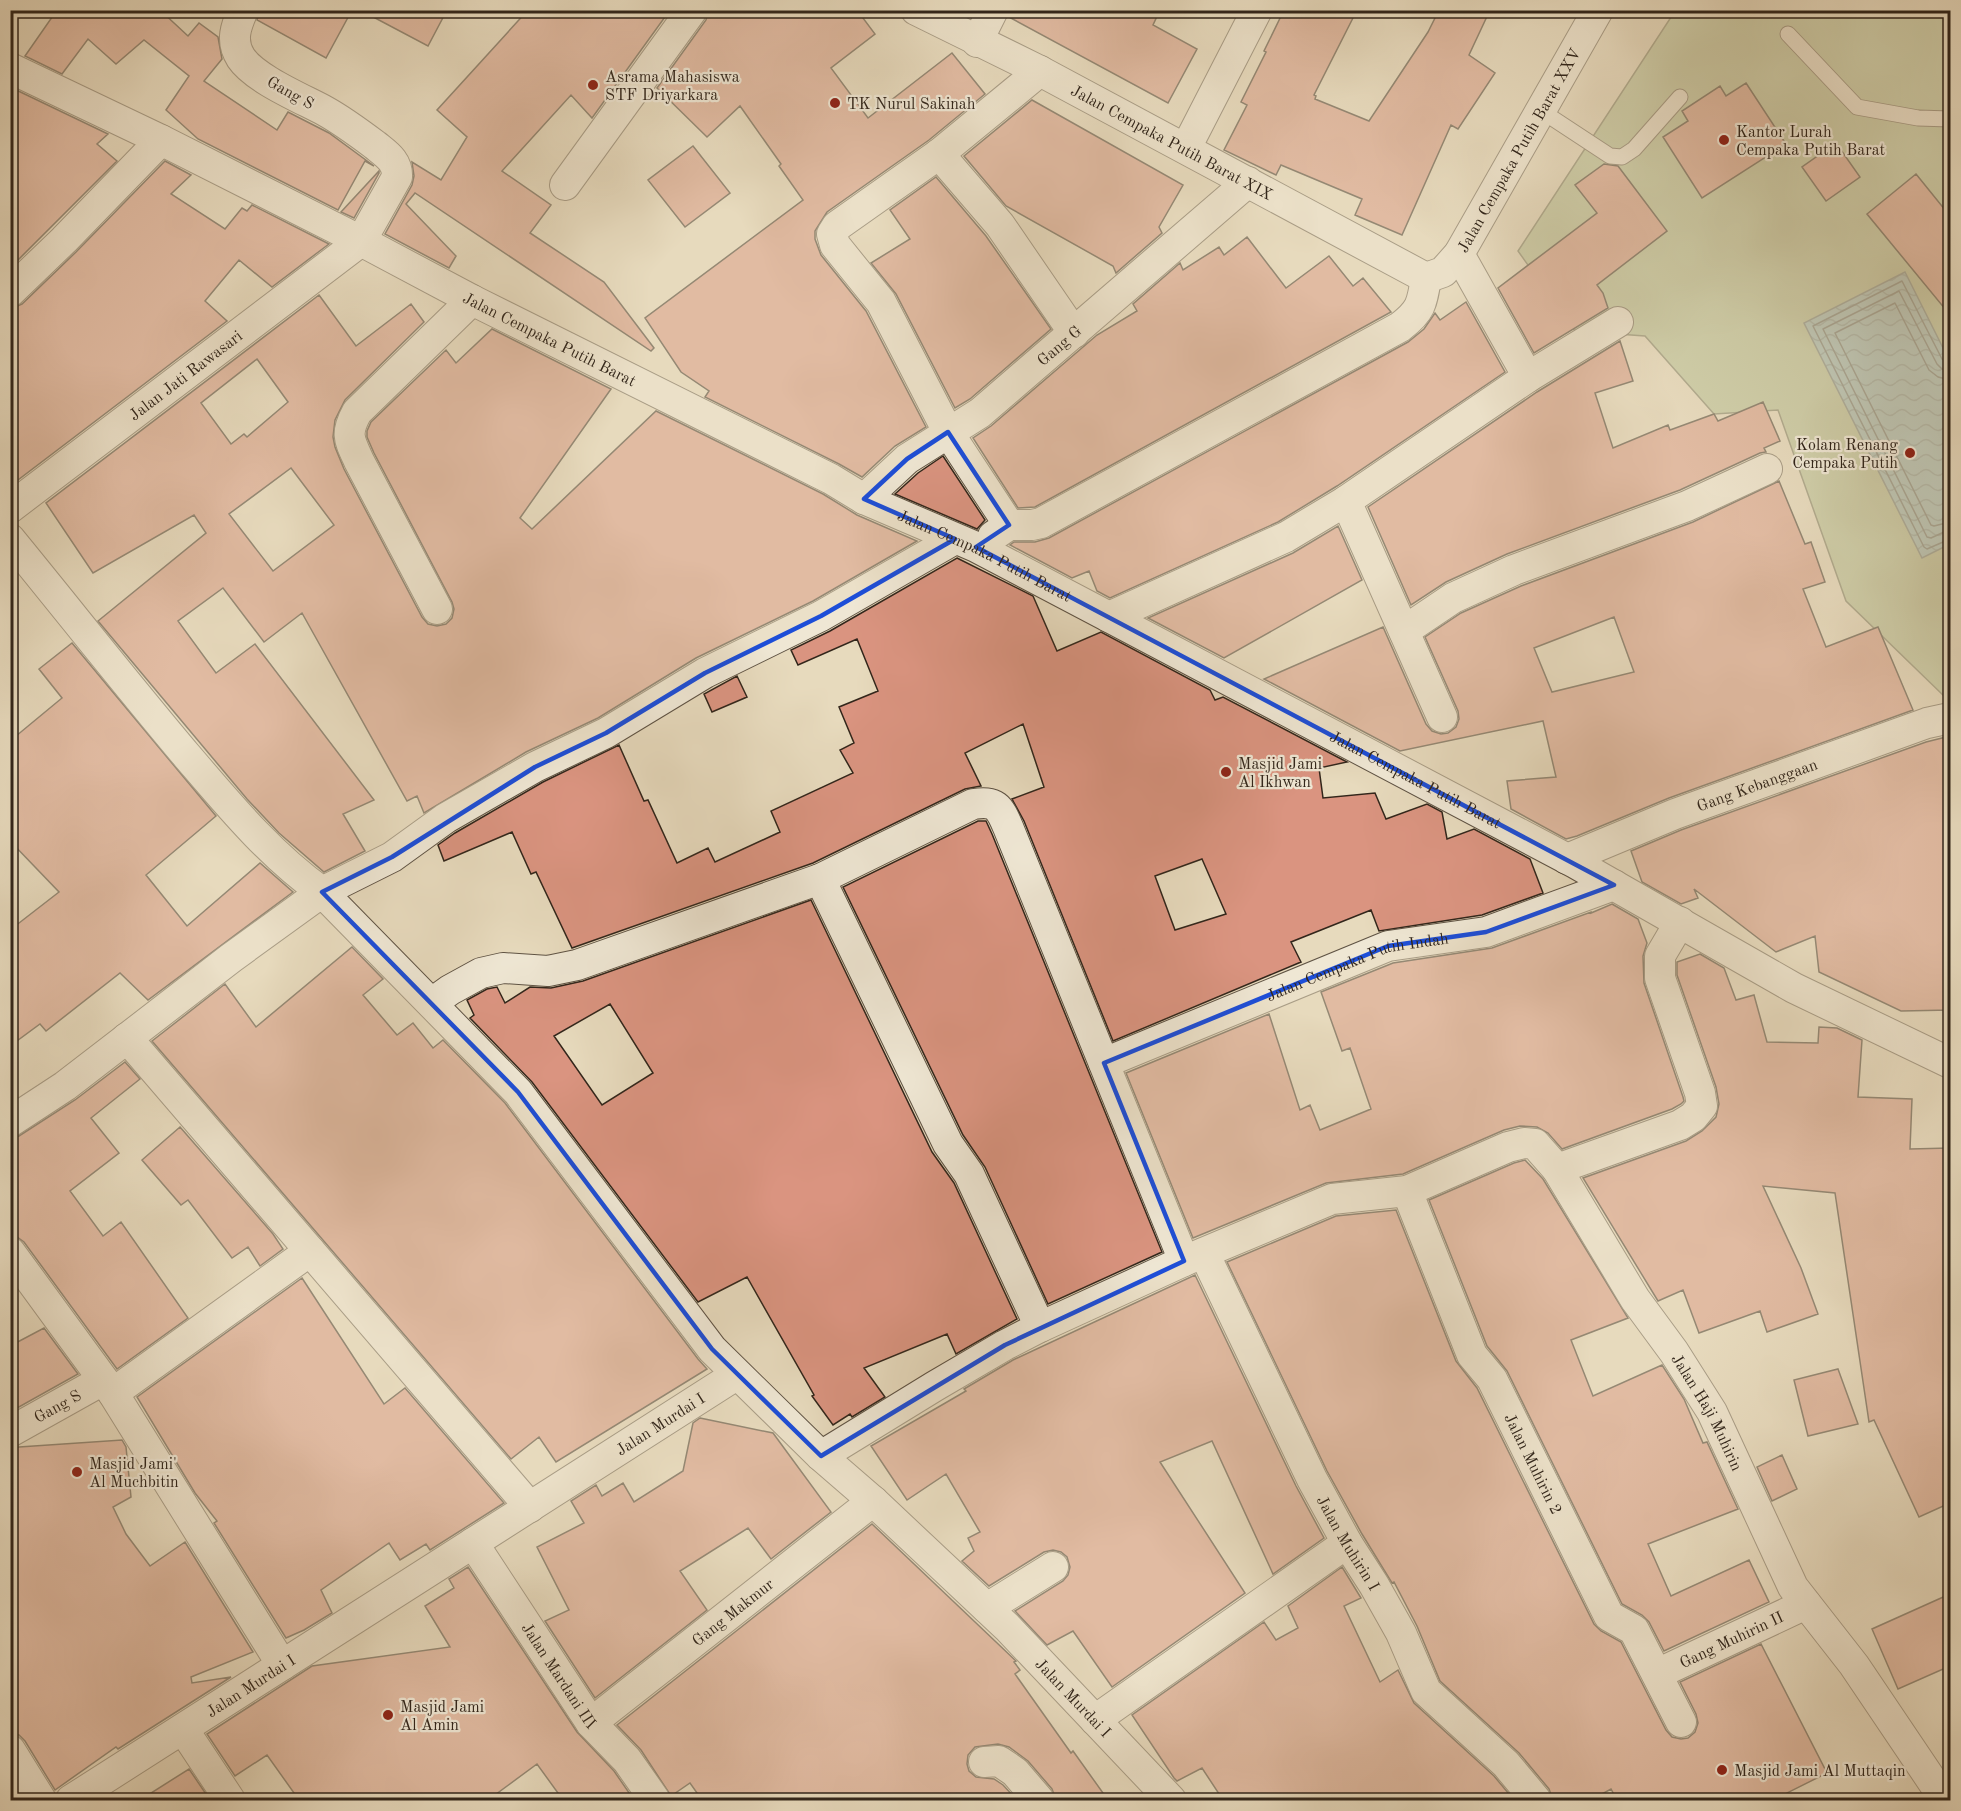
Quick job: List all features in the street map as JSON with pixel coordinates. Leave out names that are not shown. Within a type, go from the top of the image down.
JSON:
[{"type":"street","name":"Gang S","points":[[243,10],[234,28],[235,42],[241,57],[256,73],[329,113],[384,152],[395,164],[397,177],[361,241]]},
{"type":"street","points":[[565,185],[692,10]]},
{"type":"street","name":"Jalan Cempaka Putih Barat XIX","points":[[916,10],[1040,71],[1426,278]]},
{"type":"street","points":[[977,42],[993,10]]},
{"type":"street","points":[[1186,148],[1257,10]]},
{"type":"street","name":"Jalan Cempaka Putih Barat XXV","points":[[1426,278],[1443,272],[1459,254],[1598,10]]},
{"type":"street","name":"Jalan Cempaka Putih Barat","points":[[10,68],[161,140],[361,241],[472,300],[831,479],[864,500],[965,543],[1567,859],[1794,988],[1950,1063]]},
{"type":"street","points":[[1009,525],[948,432],[881,302],[835,245],[832,234],[837,226],[939,154],[1040,71]]},
{"type":"street","points":[[10,292],[161,140]]},
{"type":"street","points":[[939,154],[1000,225],[1074,333]]},
{"type":"street","name":"Gang G","points":[[864,500],[907,459],[980,413],[1248,182]]},
{"type":"street","name":"Jalan Jati Rawasari","points":[[10,508],[361,241]]},
{"type":"street","points":[[1459,254],[1528,377]]},
{"type":"street","points":[[10,1122],[65,1086],[231,958],[322,892],[392,857],[446,818],[535,767],[606,733],[705,673],[965,543],[1009,525],[1041,523],[1400,327],[1421,305],[1426,278]]},
{"type":"street","points":[[437,609],[359,461],[350,441],[349,427],[357,412],[472,300]]},
{"type":"street","points":[[1109,617],[1286,537],[1346,501],[1528,377],[1618,322]]},
{"type":"street","points":[[1404,631],[1453,598],[1514,570],[1687,506],[1767,469]]},
{"type":"street","points":[[1346,501],[1442,717]]},
{"type":"street","points":[[10,539],[150,712],[243,821],[298,875],[322,892],[518,1092],[712,1349],[736,1375]]},
{"type":"street","name":"Gang Kebanggaan","points":[[1567,859],[1675,814],[1927,723],[1950,718]]},
{"type":"street","name":"Jalan Muhirin I","points":[[820,879],[973,804],[986,802],[994,805],[1001,812],[1104,1063],[1194,1257],[1347,1543],[1401,1633],[1426,1691],[1506,1764],[1536,1800]]},
{"type":"street","points":[[432,1003],[481,973],[503,968],[548,971],[577,965],[820,879],[948,1144],[969,1174],[1040,1327]]},
{"type":"street","name":"Jalan Cempaka Putih Indah","points":[[1104,1063],[1388,946],[1486,932],[1614,885]]},
{"type":"street","points":[[1557,1169],[1680,1125],[1693,1117],[1702,1106],[1700,1092],[1660,978],[1660,956],[1680,922]]},
{"type":"street","points":[[127,1038],[530,1507]]},
{"type":"street","name":"Jalan Haji Muhirin","points":[[821,1456],[935,1386],[1040,1327],[1194,1257],[1332,1199],[1407,1191],[1508,1147],[1524,1143],[1535,1144],[1557,1169],[1635,1299],[1674,1352],[1712,1412],[1793,1587],[1854,1665],[1945,1800]]},
{"type":"street","name":"Jalan Muhirin 2","points":[[1407,1191],[1472,1355],[1492,1379],[1609,1616],[1634,1630],[1681,1722]]},
{"type":"street","name":"Gang S","points":[[10,1432],[108,1387],[310,1251]]},
{"type":"street","points":[[10,1252],[108,1387],[282,1665]]},
{"type":"street","name":"Jalan Murdai I","points":[[71,1800],[736,1375],[987,1608],[1171,1800]]},
{"type":"street","name":"Gang Makmur","points":[[591,1723],[873,1501]]},
{"type":"street","name":"Jalan Mardani III","points":[[473,1543],[591,1723],[627,1760],[655,1800]]},
{"type":"street","points":[[1095,1720],[1347,1543]]},
{"type":"street","points":[[987,1608],[1053,1567]]},
{"type":"street","name":"Gang Muhirin II","points":[[1657,1674],[1806,1604]]},
{"type":"street","points":[[183,1729],[230,1800]]},
{"type":"street","points":[[10,1750],[41,1800]]},
{"type":"street","points":[[984,1762],[999,1761],[1015,1772],[1039,1800]]},
{"type":"lane","points":[[1788,34],[1857,107],[1918,118],[1950,119]]},
{"type":"lane","points":[[1540,111],[1610,156],[1622,157],[1634,149],[1680,97]]},
{"type":"highlighted area","points":[[948,432],[1009,525],[976,547],[1614,885],[1486,932],[1388,946],[1104,1063],[1184,1261],[1005,1345],[821,1456],[712,1349],[518,1092],[322,892],[392,857],[535,767],[606,733],[705,673],[821,616],[955,539],[864,499],[907,459]]},
{"type":"green space","points":[[1675,11],[1950,11],[1950,698],[1947,699],[1846,601],[1778,410],[1714,414],[1645,336],[1575,331],[1518,251]]},
{"type":"water","name":"Kolam Renang Cempaka Putih","points":[[1905,272],[1950,362],[1950,544],[1922,558],[1804,323]]},
{"type":"building","points":[[57,10],[160,10],[188,36],[199,23],[218,37],[222,59],[204,81],[277,130],[288,112],[329,133],[374,166],[365,161],[338,210],[198,139],[166,110],[189,76],[144,40],[116,64],[88,39],[62,74],[25,56]]},
{"type":"building","points":[[260,10],[352,10],[326,58],[257,20]]},
{"type":"building","points":[[360,10],[447,10],[428,46]]},
{"type":"building","points":[[528,10],[670,10],[592,118],[571,95],[502,171],[551,205],[530,233],[604,282],[654,348],[651,351],[415,193],[406,204],[456,256],[449,268],[385,234],[412,185],[414,176],[412,162],[441,180],[467,137],[437,110]]},
{"type":"building","points":[[709,10],[857,10],[875,34],[831,68],[868,118],[952,53],[985,94],[929,140],[827,212],[815,231],[815,239],[821,255],[866,311],[926,427],[895,446],[862,477],[705,397],[709,391],[681,372],[645,318],[803,200],[740,106],[707,137],[657,88],[706,20]]},
{"type":"building","points":[[1010,10],[1160,10],[1153,25],[1197,49],[1168,103],[1009,17]]},
{"type":"building","points":[[1284,10],[1357,10],[1314,95],[1315,99],[1369,121],[1428,32],[1439,10],[1490,10],[1469,55],[1495,73],[1458,129],[1451,125],[1402,235],[1355,215],[1362,199],[1281,165],[1276,175],[1224,150],[1247,105],[1241,102]]},
{"type":"building","name":"Kantor Lurah Cempaka Putih Barat","points":[[1746,83],[1786,144],[1702,198],[1663,137],[1688,121],[1682,111],[1720,86],[1726,96]]},
{"type":"building","points":[[10,87],[108,134],[97,144],[117,161],[10,268]]},
{"type":"building","points":[[1032,100],[1183,185],[1159,227],[1162,233],[1116,273],[1113,266],[1006,206],[964,156]]},
{"type":"building","points":[[1836,143],[1860,177],[1826,201],[1802,167]]},
{"type":"building","points":[[693,146],[730,193],[685,227],[648,180]]},
{"type":"building","points":[[165,161],[191,175],[171,194],[225,229],[242,208],[247,211],[252,205],[329,244],[272,287],[239,260],[205,301],[227,321],[10,486],[10,309],[22,304]]},
{"type":"building","points":[[1604,164],[1618,166],[1667,231],[1597,285],[1603,293],[1608,308],[1534,353],[1498,288],[1597,213],[1575,185]]},
{"type":"building","points":[[379,171],[354,218],[341,212]]},
{"type":"building","points":[[1916,174],[1950,216],[1950,315],[1867,214]]},
{"type":"building","points":[[936,177],[986,236],[1051,329],[970,399],[955,408],[896,294],[871,263],[910,239],[890,210]]},
{"type":"building","points":[[1247,237],[1286,288],[1329,256],[1353,286],[1363,278],[1391,312],[1035,507],[1018,508],[973,438],[991,426],[1097,335],[1137,311],[1133,304],[1180,263],[1183,270],[1219,247],[1224,255]]},
{"type":"building","points":[[319,295],[356,346],[411,304],[424,322],[345,400],[335,420],[333,437],[344,469],[422,617],[428,624],[437,626],[446,624],[452,618],[454,609],[452,602],[374,453],[367,437],[367,431],[371,422],[446,350],[456,363],[492,329],[611,389],[520,518],[532,529],[656,411],[823,494],[857,515],[917,541],[813,601],[696,658],[598,718],[526,752],[424,813],[417,796],[407,801],[302,613],[264,642],[223,588],[178,621],[216,673],[255,644],[374,800],[343,814],[365,851],[324,872],[279,833],[247,799],[98,621],[206,533],[194,515],[93,573],[46,503]],"holes":[[[257,359],[288,402],[247,437],[244,434],[231,444],[201,403]],[[291,468],[334,525],[273,571],[229,514]]]},
{"type":"building","points":[[1466,302],[1505,372],[1337,486],[1278,522],[1110,598],[1097,591],[1089,571],[1072,578],[1010,545],[1014,542],[1035,542],[1049,538],[1408,342],[1424,329],[1435,313],[1440,320]]},
{"type":"building","points":[[1620,341],[1633,381],[1595,393],[1613,448],[1668,425],[1670,430],[1714,414],[1718,421],[1763,402],[1780,441],[1764,448],[1766,452],[1680,490],[1507,554],[1446,582],[1411,605],[1368,507],[1537,392]]},
{"type":"building","points":[[943,456],[985,520],[977,529],[895,494],[918,473]]},
{"type":"building","points":[[1779,481],[1805,544],[1811,542],[1825,582],[1803,589],[1826,647],[1878,627],[1913,710],[1669,798],[1566,839],[1511,809],[1507,781],[1556,777],[1543,721],[1400,751],[1264,679],[1383,627],[1426,724],[1432,731],[1441,734],[1448,733],[1456,727],[1459,719],[1458,711],[1425,637],[1461,613],[1521,586],[1693,522]],"holes":[[[1614,617],[1634,672],[1552,692],[1534,648]]]},
{"type":"building","points":[[1338,526],[1362,580],[1224,658],[1148,618],[1293,553]]},
{"type":"building","points":[[957,558],[1033,596],[1057,651],[1101,632],[1210,690],[1215,700],[1223,697],[1347,762],[1319,768],[1323,798],[1375,793],[1386,819],[1427,804],[1442,812],[1447,839],[1474,829],[1530,859],[1543,893],[1482,915],[1379,931],[1371,910],[1291,942],[1301,962],[1113,1041],[1024,821],[1012,799],[1044,787],[1023,724],[965,753],[981,786],[965,789],[813,863],[572,948],[536,872],[531,874],[512,832],[444,861],[438,845],[455,833],[543,782],[619,745],[644,801],[648,800],[677,863],[708,848],[715,862],[780,832],[771,811],[853,773],[840,750],[854,743],[839,707],[878,691],[857,639],[798,665],[791,650],[830,631]],"holes":[[[1202,859],[1226,914],[1175,930],[1155,876]]]},
{"type":"building","points":[[72,643],[216,816],[146,875],[187,926],[260,863],[293,892],[148,1000],[120,973],[46,1031],[40,1024],[10,1046],[10,930],[59,892],[10,841],[10,741],[62,698],[39,669]]},
{"type":"building","points":[[737,676],[747,697],[712,712],[704,694]]},
{"type":"building","points":[[1950,736],[1950,929],[1948,929],[1950,1010],[1901,1011],[1819,972],[1815,936],[1776,952],[1694,889],[1698,898],[1681,904],[1642,882],[1631,851],[1681,830],[1926,742]]},
{"type":"building","points":[[978,821],[986,821],[992,834],[1162,1252],[1048,1304],[985,1167],[963,1135],[843,887]]},
{"type":"building","points":[[811,900],[932,1152],[954,1183],[1017,1319],[956,1354],[947,1334],[864,1368],[885,1397],[852,1417],[850,1414],[833,1425],[812,1396],[814,1395],[747,1277],[698,1302],[532,1082],[470,1018],[474,1015],[467,1000],[487,989],[497,987],[505,1003],[530,987],[551,988],[583,981]],"holes":[[[610,1004],[653,1073],[602,1105],[554,1036]]]},
{"type":"building","points":[[1612,904],[1638,919],[1647,943],[1643,956],[1644,983],[1683,1097],[1684,1101],[1681,1104],[1562,1149],[1548,1133],[1537,1127],[1520,1126],[1504,1130],[1403,1174],[1326,1183],[1193,1238],[1126,1073],[1269,1014],[1300,1110],[1310,1105],[1320,1130],[1371,1109],[1350,1048],[1342,1051],[1321,992],[1393,963],[1492,948]]},
{"type":"building","points":[[352,947],[383,979],[363,995],[397,1035],[413,1023],[433,1048],[443,1040],[505,1103],[707,1369],[556,1462],[539,1437],[511,1459],[152,1041],[225,984],[256,1027]]},
{"type":"building","points":[[1700,954],[1724,968],[1736,1000],[1754,995],[1767,1042],[1818,1043],[1819,1027],[1837,1028],[1862,1040],[1858,1097],[1912,1099],[1910,1149],[1950,1148],[1950,1503],[1919,1517],[1874,1420],[1869,1422],[1835,1193],[1763,1186],[1801,1268],[1818,1314],[1767,1332],[1760,1311],[1699,1333],[1683,1290],[1658,1301],[1583,1178],[1686,1141],[1702,1131],[1716,1117],[1719,1104],[1716,1087],[1677,975],[1677,962]]},
{"type":"building","points":[[125,1062],[140,1079],[91,1118],[119,1153],[70,1191],[103,1236],[121,1222],[188,1318],[117,1369],[24,1242],[10,1235],[10,1139],[19,1136],[75,1100]]},
{"type":"building","points":[[180,1127],[273,1234],[283,1249],[260,1266],[248,1247],[232,1258],[188,1200],[181,1205],[142,1160]]},
{"type":"building","points":[[1525,1160],[1543,1179],[1628,1318],[1571,1340],[1593,1396],[1662,1365],[1684,1399],[1703,1443],[1707,1442],[1738,1509],[1648,1544],[1671,1596],[1749,1560],[1769,1602],[1664,1651],[1649,1622],[1642,1615],[1622,1604],[1507,1371],[1487,1346],[1429,1200]]},
{"type":"building","points":[[1396,1210],[1456,1361],[1477,1388],[1594,1624],[1601,1631],[1621,1642],[1666,1730],[1672,1737],[1688,1738],[1695,1732],[1698,1723],[1680,1682],[1761,1644],[1827,1773],[1773,1800],[1617,1800],[1611,1789],[1591,1800],[1553,1800],[1549,1789],[1519,1753],[1440,1681],[1417,1626],[1394,1582],[1392,1583],[1362,1534],[1327,1471],[1227,1262],[1336,1216]]},
{"type":"building","points":[[1195,1275],[1296,1486],[1324,1538],[1273,1574],[1212,1441],[1160,1462],[1245,1593],[1112,1687],[1073,1631],[1047,1645],[1015,1611],[1063,1581],[1070,1567],[1067,1557],[1053,1550],[1044,1552],[989,1586],[962,1561],[974,1551],[968,1538],[980,1532],[946,1474],[907,1500],[871,1446],[966,1391],[964,1389],[1013,1360]]},
{"type":"building","points":[[302,1278],[384,1404],[405,1388],[504,1503],[430,1550],[426,1544],[400,1560],[389,1543],[321,1590],[332,1613],[286,1638],[214,1523],[217,1521],[195,1493],[137,1397]]},
{"type":"building","points":[[44,1328],[78,1374],[10,1412],[10,1346]]},
{"type":"building","points":[[1838,1369],[1858,1424],[1808,1436],[1794,1380]]},
{"type":"building","points":[[700,1418],[773,1433],[831,1512],[771,1559],[748,1528],[680,1571],[707,1610],[595,1698],[545,1621],[569,1610],[537,1547],[584,1523],[571,1501],[596,1485],[602,1496],[623,1483],[634,1502],[683,1471],[693,1423]]},
{"type":"building","points":[[122,1440],[126,1447],[131,1497],[113,1507],[126,1534],[150,1566],[185,1542],[253,1652],[191,1677],[192,1683],[231,1677],[118,1749],[116,1747],[55,1790],[25,1741],[19,1735],[10,1733],[10,1449]]},
{"type":"building","points":[[1782,1455],[1797,1489],[1772,1501],[1757,1467]]},
{"type":"building","points":[[872,1524],[1016,1661],[1014,1662],[1020,1670],[1015,1674],[1071,1753],[1073,1751],[1108,1800],[1056,1800],[1052,1789],[1028,1761],[1009,1747],[998,1744],[975,1747],[968,1755],[969,1771],[976,1777],[994,1779],[1017,1800],[702,1800],[690,1783],[671,1796],[641,1750],[617,1725]]},
{"type":"building","points":[[468,1567],[577,1732],[614,1771],[634,1800],[563,1800],[537,1764],[488,1800],[299,1800],[267,1755],[235,1776],[207,1734],[312,1666],[450,1647],[425,1606],[454,1588],[449,1579]]},
{"type":"building","points":[[1342,1567],[1361,1598],[1344,1606],[1380,1682],[1398,1670],[1414,1703],[1494,1776],[1514,1800],[1223,1800],[1202,1768],[1177,1781],[1174,1778],[1132,1715],[1264,1622],[1276,1640],[1298,1628],[1288,1606]]},
{"type":"building","points":[[1950,1594],[1950,1666],[1898,1689],[1872,1629]]},
{"type":"building","points":[[189,1769],[206,1794],[196,1800],[140,1800]]},
{"type":"place","name":"Asrama Mahasiswa STF Driyarkara","points":[[593,85]]},
{"type":"place","name":"TK Nurul Sakinah","points":[[835,103]]},
{"type":"place","name":"Kantor Lurah Cempaka Putih Barat","points":[[1724,140]]},
{"type":"place","name":"Kolam Renang Cempaka Putih","points":[[1910,453]]},
{"type":"place","name":"Masjid Jami Al Ikhwan","points":[[1226,772]]},
{"type":"place","name":"Masjid Jami' Al Muchbitin","points":[[77,1472]]},
{"type":"place","name":"Masjid Jami Al Amin","points":[[388,1715]]},
{"type":"place","name":"Masjid Jami Al Muttaqin","points":[[1722,1770]]}]
